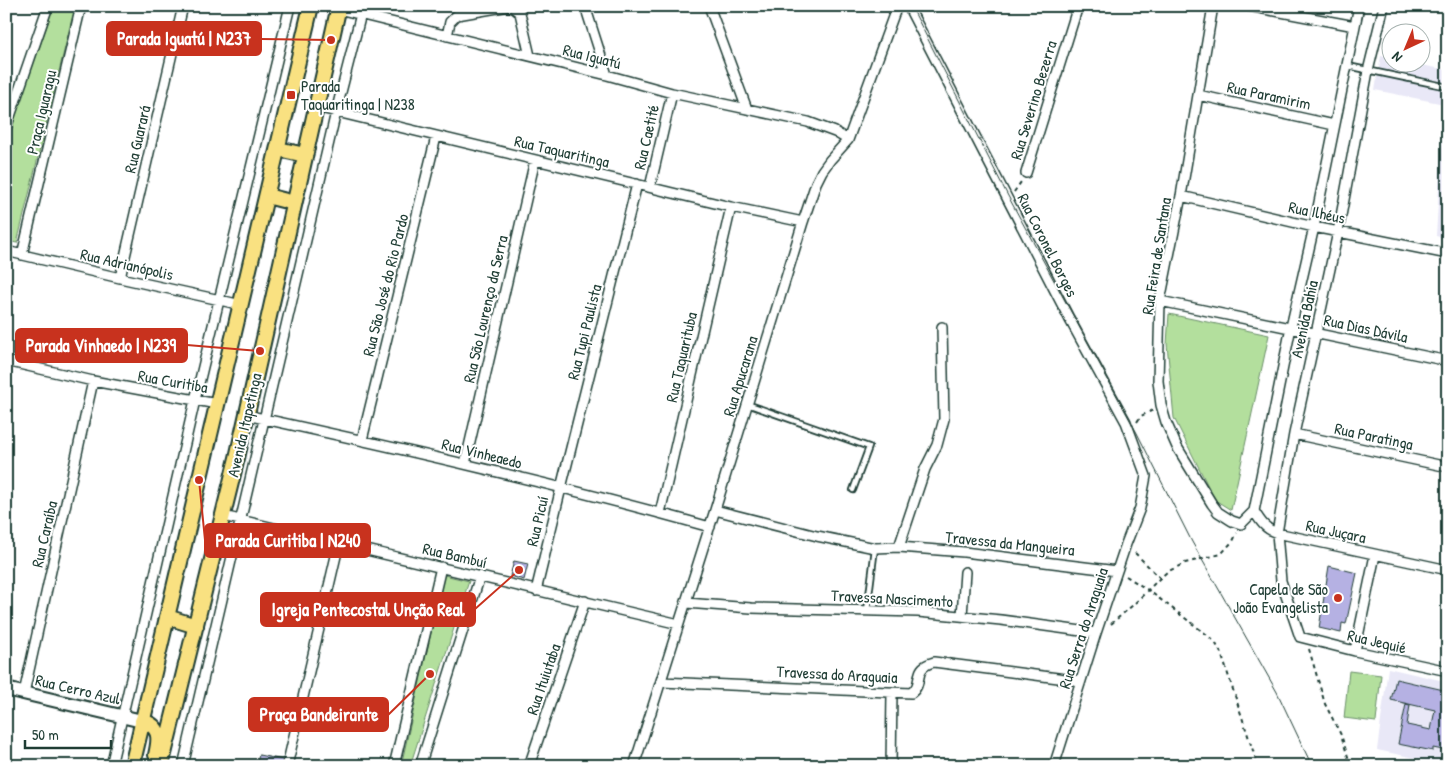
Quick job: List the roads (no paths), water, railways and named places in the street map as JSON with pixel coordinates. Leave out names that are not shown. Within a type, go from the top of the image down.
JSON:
[{"type":"main road","name":"Avenida Itapetinga","points":[[132,766],[311,6]]},
{"type":"main road","name":"Avenida Itapetinga","points":[[161,766],[223,516],[316,107],[334,7]]},
{"type":"main road","points":[[278,149],[305,155]]},
{"type":"main road","points":[[266,196],[294,203]]},
{"type":"main road","points":[[166,617],[196,626]]},
{"type":"main road","points":[[142,721],[148,722],[156,729],[159,738],[154,766]]},
{"type":"street","name":"Praça Iguaragu","points":[[6,128],[48,6]]},
{"type":"street","name":"Praça Iguaragu","points":[[22,254],[81,6]]},
{"type":"street","name":"Rua Guarará","points":[[120,278],[183,6]]},
{"type":"street","points":[[111,766],[195,400],[290,6]]},
{"type":"street","points":[[447,36],[450,22],[457,15],[509,6],[520,13],[530,56]]},
{"type":"street","points":[[585,6],[607,75]]},
{"type":"street","points":[[709,6],[747,109]]},
{"type":"street","name":"Rua Apucarana","points":[[634,766],[816,183],[830,160],[848,140],[897,6]]},
{"type":"street","name":"Rua Coronel Borges","points":[[908,6],[1069,318],[1132,435],[1146,476],[1142,501]]},
{"type":"street","name":"Rua Severino Bezerra","points":[[1026,173],[1078,6]]},
{"type":"street","name":"Rua Feira de Santana","points":[[1213,6],[1181,196],[1160,301],[1158,381],[1161,405],[1171,435],[1212,504],[1218,512],[1236,523],[1254,511]]},
{"type":"street","points":[[1248,6],[1355,26]]},
{"type":"street","name":"Avenida Bahia","points":[[1254,511],[1359,6]]},
{"type":"street","name":"Avenida Bahia","points":[[1303,638],[1281,582],[1277,533],[1294,434],[1338,232],[1368,71],[1384,6]]},
{"type":"street","name":"Rua Iguatú","points":[[334,7],[362,11],[447,36],[672,93],[808,122],[848,140]]},
{"type":"street","name":"Avenida Itapetinga","points":[[183,766],[336,112],[362,11]]},
{"type":"street","name":"Rua Caetité","points":[[650,187],[672,93]]},
{"type":"street","name":"Rua Paramirim","points":[[1198,95],[1334,125]]},
{"type":"street","name":"Rua Taquaritinga","points":[[316,107],[731,207],[803,222]]},
{"type":"street","name":"Rua São José do Rio Pardo","points":[[362,440],[436,137]]},
{"type":"street","name":"Rua São Lourenço da Serra","points":[[465,464],[535,160]]},
{"type":"street","name":"Rua Tupi Paulista","points":[[561,488],[637,184]]},
{"type":"street","name":"Rua Ilhéus","points":[[1181,196],[1314,227],[1448,254]]},
{"type":"street","name":"Rua Taquarituba","points":[[660,513],[731,207]]},
{"type":"street","name":"Rua Adrianópolis","points":[[6,251],[241,305]]},
{"type":"street","name":"Rua Dias Dávila","points":[[1160,301],[1448,361]]},
{"type":"street","points":[[899,547],[925,469],[938,445],[942,426],[944,405],[942,327]]},
{"type":"street","name":"Rua Curitiba","points":[[6,361],[93,381],[217,404]]},
{"type":"street","name":"Rua Caraíba","points":[[24,693],[93,381]]},
{"type":"street","name":"Rua Vinheaedo","points":[[246,415],[465,464],[710,527]]},
{"type":"street","name":"Rua Paratinga","points":[[1294,434],[1448,467]]},
{"type":"street","name":"Rua Picuí","points":[[536,590],[561,488]]},
{"type":"street","name":"Rua Serra do Araguaia","points":[[1054,766],[1096,633],[1142,501]]},
{"type":"street","name":"Travessa da Mangueira","points":[[715,510],[817,536],[875,548],[899,547],[964,552],[1117,571]]},
{"type":"street","name":"Rua Juçara","points":[[1254,511],[1268,530],[1277,533],[1448,570]]},
{"type":"street","name":"Rua Bambuí","points":[[223,516],[679,624]]},
{"type":"street","points":[[287,766],[339,543]]},
{"type":"street","points":[[1355,652],[1375,555]]},
{"type":"street","points":[[394,766],[440,567]]},
{"type":"street","points":[[962,616],[965,572]]},
{"type":"street","points":[[420,766],[480,576]]},
{"type":"street","name":"Rua Ituiutaba","points":[[529,766],[585,601]]},
{"type":"street","name":"Travessa Nascimento","points":[[686,603],[751,608],[901,611],[1001,620],[1096,633]]},
{"type":"street","name":"Rua Jequié","points":[[1303,638],[1355,652],[1448,672]]},
{"type":"street","name":"Travessa do Araguaia","points":[[661,682],[911,693],[923,668],[927,664],[934,662],[1081,682]]},
{"type":"street","name":"Rua Cerro Azul","points":[[6,689],[142,721]]},
{"type":"street","points":[[891,766],[892,692]]},
{"type":"lane","points":[[1348,66],[1448,87]]},
{"type":"lane","points":[[747,404],[869,447],[853,490]]},
{"type":"lane","points":[[867,611],[875,548]]},
{"type":"tram line","points":[[911,6],[1008,196],[1137,433],[1192,542],[1277,692],[1312,766]]},
{"type":"place","name":"Parada Iguatú | N237","points":[[331,40]]},
{"type":"place","name":"Parada Taquaritinga | N238","points":[[291,95]]},
{"type":"place","name":"Parada Vinhaedo | N239","points":[[260,351]]},
{"type":"place","name":"Parada Curitiba | N240","points":[[199,480]]},
{"type":"place","name":"Igreja Pentecostal Unção Real","points":[[519,570]]},
{"type":"place","name":"Capela de São João Evangelista","points":[[1338,598]]},
{"type":"place","name":"Praça Bandeirante","points":[[430,674]]}]
